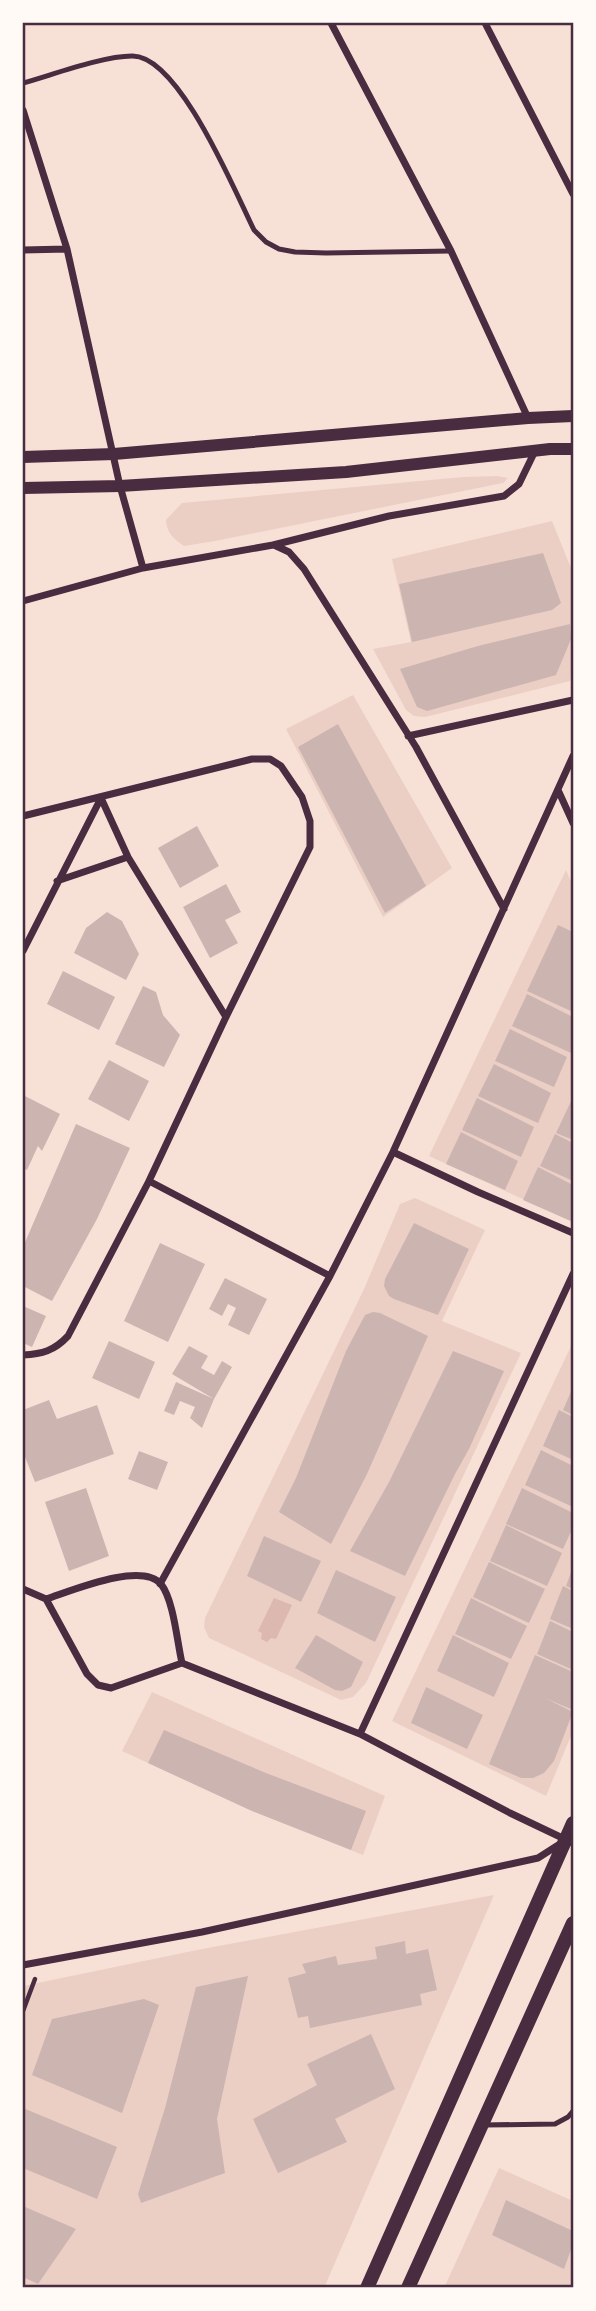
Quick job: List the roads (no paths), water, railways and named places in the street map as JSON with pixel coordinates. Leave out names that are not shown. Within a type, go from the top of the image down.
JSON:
[{"type":"main road","points":[[367,2288],[570,1841],[573,1823]]},
{"type":"main road","points":[[408,2288],[573,1923]]},
{"type":"street","points":[[331,23],[451,251],[528,418]]},
{"type":"street","points":[[485,23],[573,194]]},
{"type":"street","points":[[23,110],[67,249],[120,486],[143,568]]},
{"type":"street","points":[[23,250],[67,249]]},
{"type":"street","points":[[23,457],[114,454],[573,416]]},
{"type":"street","points":[[23,488],[120,486],[346,472],[573,449]]},
{"type":"street","points":[[23,601],[143,568],[273,545],[389,516],[504,496],[519,484],[535,451]]},
{"type":"street","points":[[273,545],[289,552],[304,569],[408,736],[504,909]]},
{"type":"street","points":[[408,736],[573,700]]},
{"type":"street","points":[[160,1584],[330,1276],[393,1152],[573,756]]},
{"type":"street","points":[[23,816],[252,759],[270,759],[281,766],[302,797],[310,821],[310,847],[149,1181],[68,1336],[48,1352],[23,1355]]},
{"type":"street","points":[[558,790],[573,823]]},
{"type":"street","points":[[101,798],[128,857],[226,1017]]},
{"type":"street","points":[[23,951],[101,798]]},
{"type":"street","points":[[57,881],[128,857]]},
{"type":"street","points":[[393,1152],[573,1233]]},
{"type":"street","points":[[149,1181],[330,1276]]},
{"type":"street","points":[[360,1734],[573,1274]]},
{"type":"street","points":[[46,1599],[124,1576],[147,1576],[160,1584],[170,1605],[182,1663]]},
{"type":"street","points":[[23,1589],[46,1599],[87,1674],[97,1685],[111,1688],[182,1663],[360,1734],[510,1813],[570,1841]]},
{"type":"street","points":[[23,1965],[202,1932],[538,1857],[570,1841]]},
{"type":"lane","points":[[23,83],[133,55],[150,61],[164,73],[186,100],[205,130],[254,230],[266,242],[279,249],[327,253],[451,251]]},
{"type":"lane","points":[[482,2125],[555,2124],[573,2111]]}]
